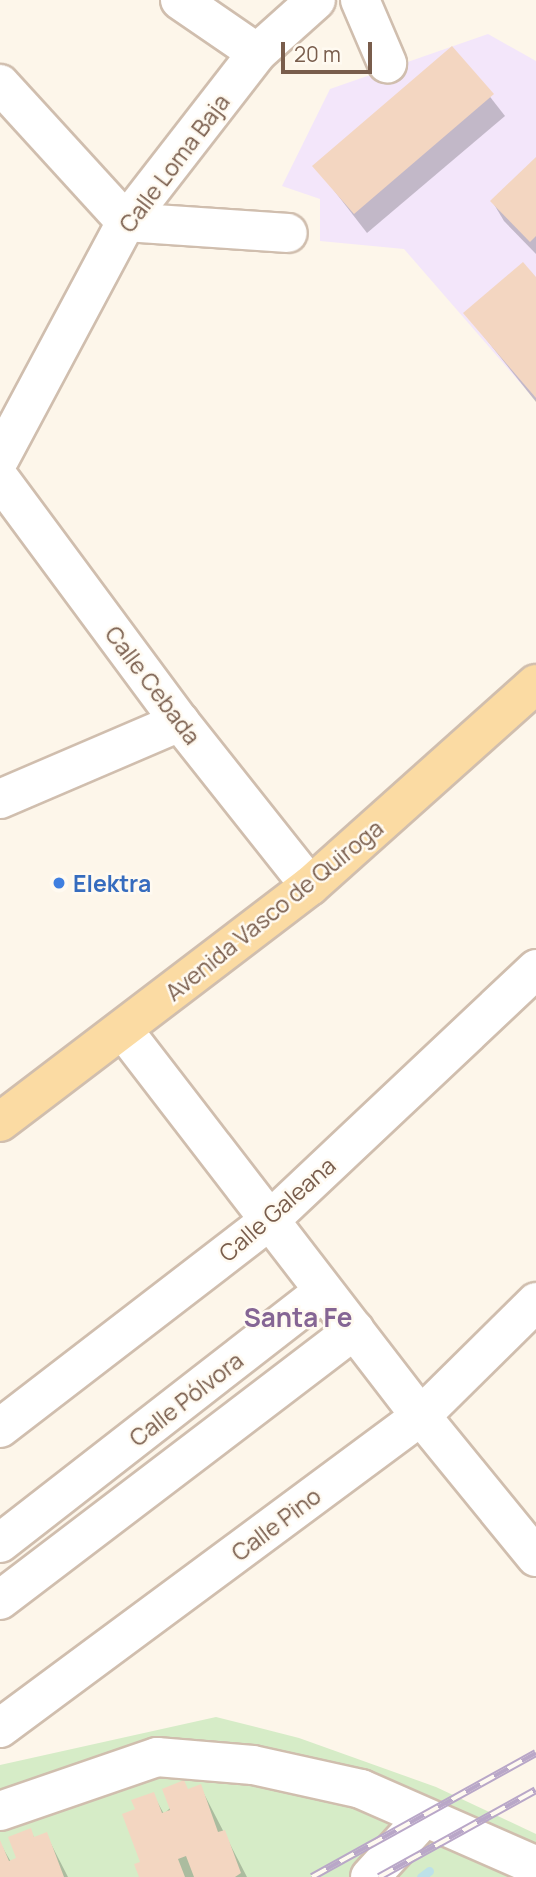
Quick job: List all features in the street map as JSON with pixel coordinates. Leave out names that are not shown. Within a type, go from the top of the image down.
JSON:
[{"type":"main road","name":"Avenida Vasco de Quiroga","points":[[0,1122],[124,1031],[310,887],[536,684]]},
{"type":"street","points":[[180,0],[257,53]]},
{"type":"street","name":"Calle Loma Baja","points":[[0,457],[126,222],[257,53],[316,0]]},
{"type":"street","points":[[360,0],[387,64]]},
{"type":"street","points":[[0,84],[126,222],[288,233]]},
{"type":"street","name":"Calle Cebada","points":[[0,479],[180,722],[310,887]]},
{"type":"street","points":[[0,799],[180,722]]},
{"type":"street","name":"Calle Galeana","points":[[0,1428],[270,1220],[536,969]]},
{"type":"street","points":[[124,1031],[421,1416],[536,1557]]},
{"type":"street","name":"Calle Pólvora","points":[[0,1543],[324,1291]]},
{"type":"street","name":"Calle Pino","points":[[0,1728],[421,1416],[536,1302]]},
{"type":"street","name":"Calle Pólvora","points":[[0,1600],[355,1330]]},
{"type":"street","points":[[48,1506],[77,1541]]},
{"type":"street","points":[[0,1811],[158,1757],[253,1765],[361,1789],[423,1819],[536,1866]]},
{"type":"street","points":[[370,1877],[423,1819]]},
{"type":"shaded area","points":[[488,34],[536,61],[536,401],[404,249],[320,241],[320,199],[282,186],[330,89]]},
{"type":"green space","points":[[216,1717],[299,1738],[436,1787],[536,1834],[536,1877],[0,1877],[0,1765]]},
{"type":"building","points":[[452,46],[494,94],[354,214],[312,166]]},
{"type":"building","points":[[536,157],[536,236],[530,242],[490,201]]},
{"type":"building","points":[[523,262],[536,277],[536,398],[463,313]]},
{"type":"building","points":[[184,1780],[188,1789],[201,1784],[218,1832],[225,1830],[241,1873],[235,1877],[194,1877],[186,1856],[178,1859],[185,1877],[139,1877],[134,1864],[140,1862],[122,1814],[135,1809],[131,1800],[154,1792],[162,1813],[170,1810],[162,1789]]},
{"type":"building","points":[[31,1828],[34,1837],[47,1832],[64,1877],[0,1877],[0,1840],[9,1861],[16,1858],[8,1837]]},
{"type":"waterway","points":[[421,1877],[429,1871]]},
{"type":"railway","points":[[312,1877],[536,1753]]},
{"type":"railway","points":[[379,1877],[536,1790]]},
{"type":"place","name":"Elektra","points":[[59,883]]},
{"type":"district","name":"Santa Fe","points":[[298,1318]]}]
